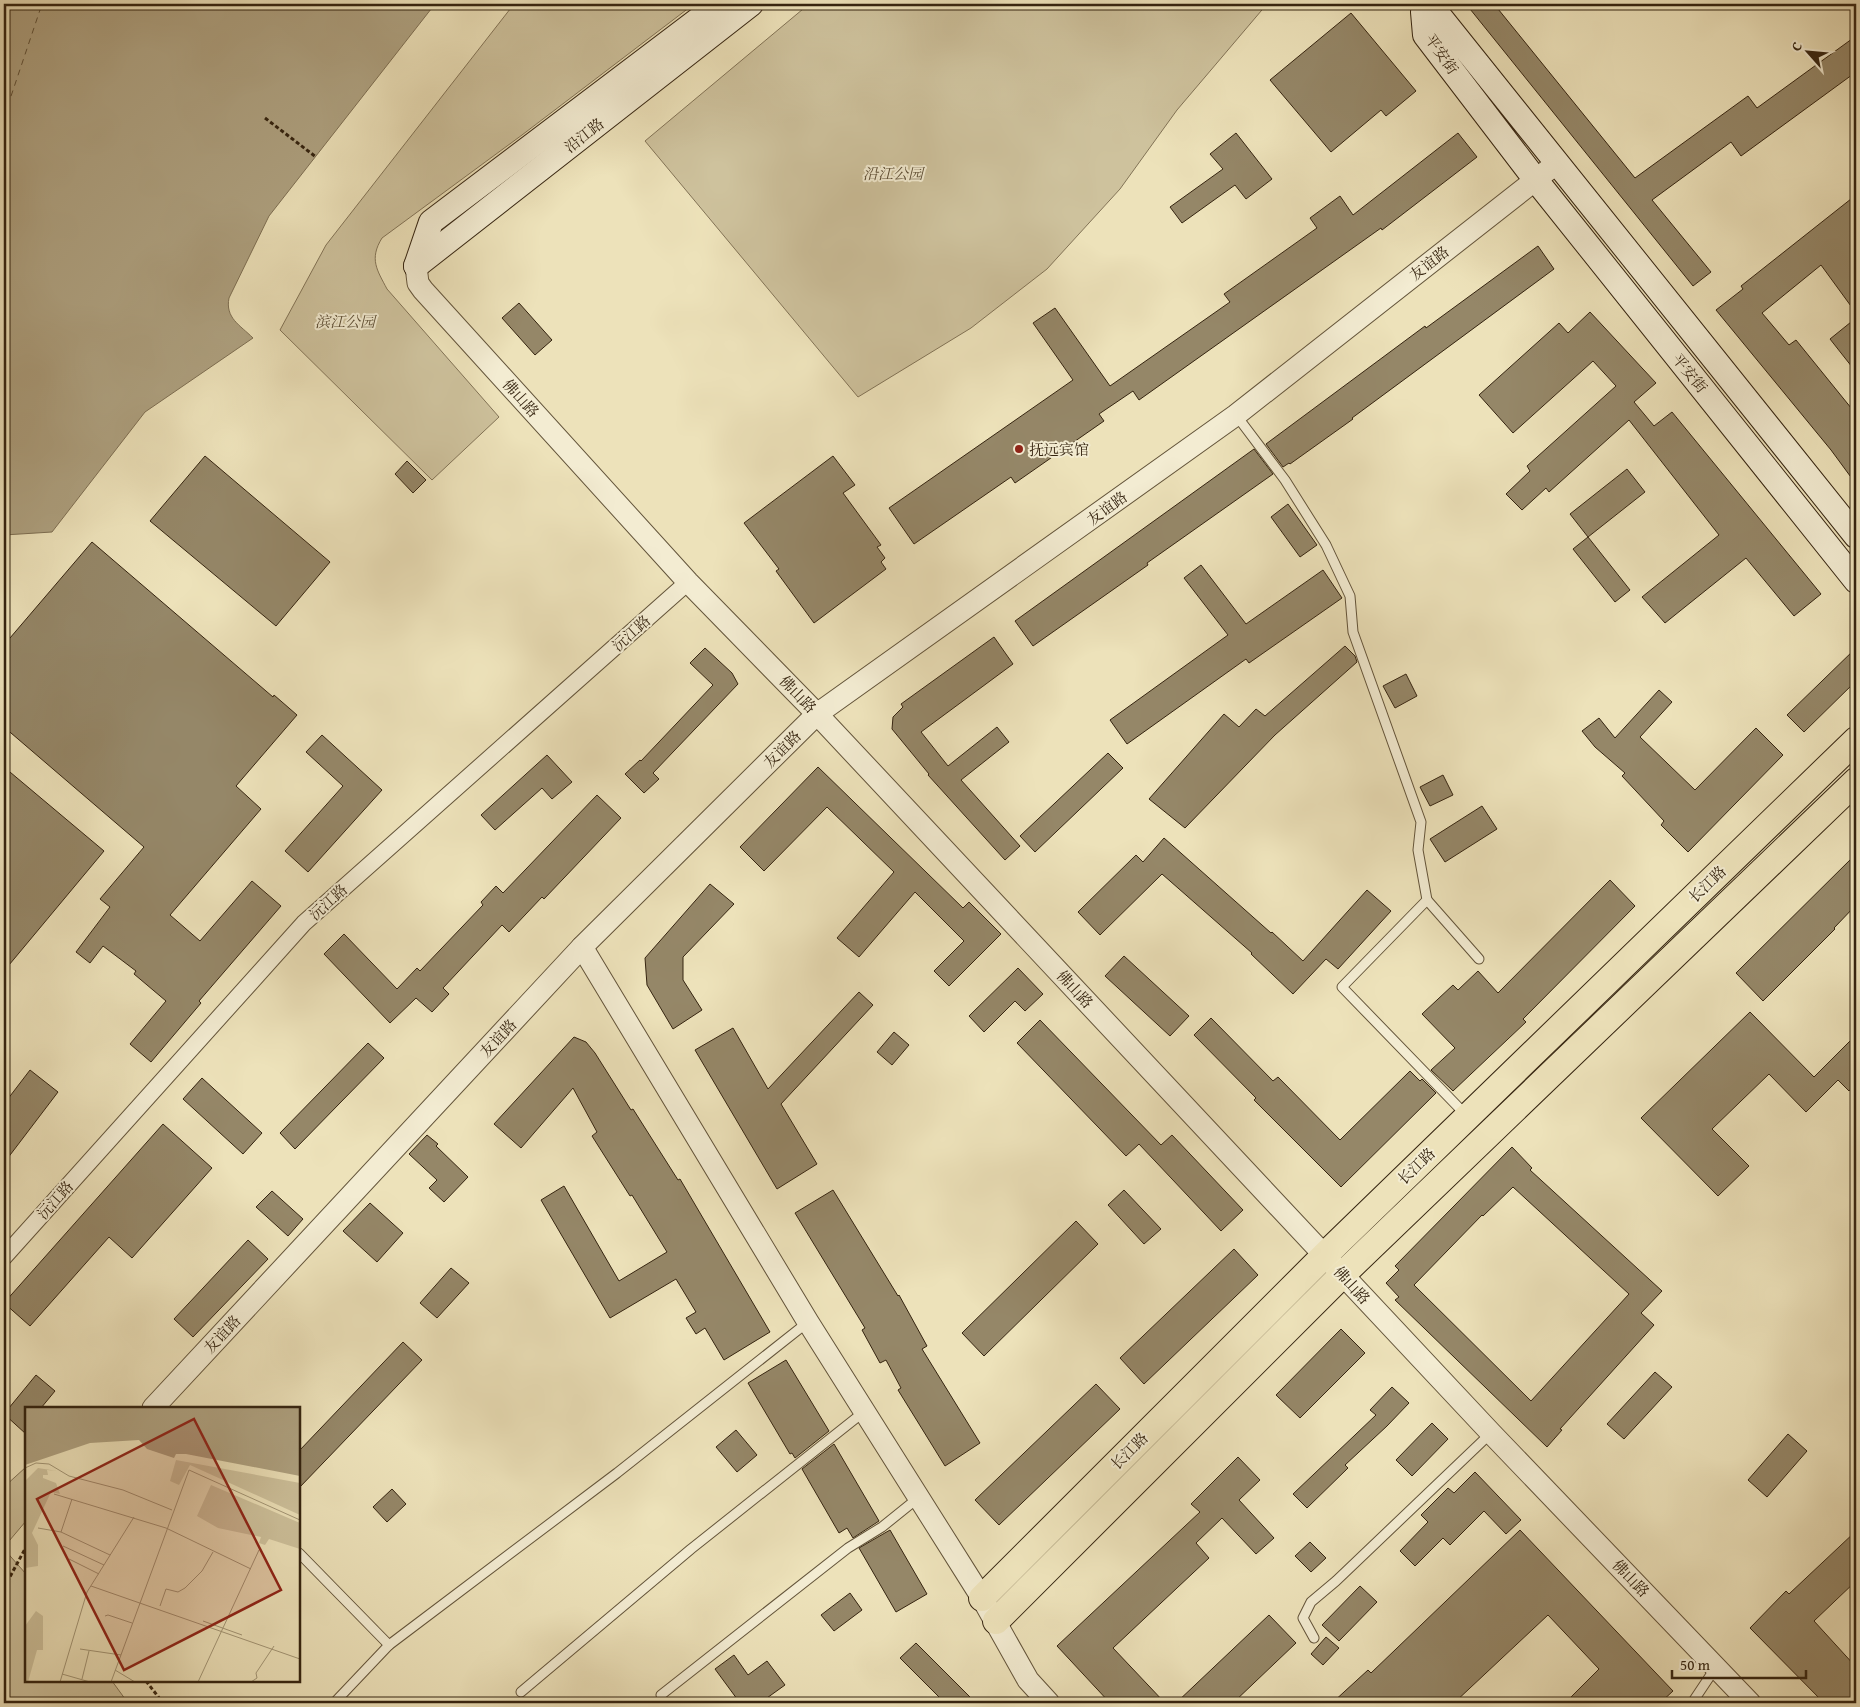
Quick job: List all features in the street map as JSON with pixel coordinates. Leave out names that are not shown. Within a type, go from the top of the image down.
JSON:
[{"type":"main road","points":[[416,266],[431,222],[719,4]]},
{"type":"main road","name":"沿江路","points":[[416,266],[752,4]]},
{"type":"main road","name":"平安街","points":[[1856,536],[1441,18],[1423,12],[1425,35],[1535,179],[1856,581]]},
{"type":"main road","name":"长江路","points":[[982,1598],[1324,1256],[1856,740]]},
{"type":"main road","name":"长江路","points":[[996,1621],[1342,1275],[1856,781]]},
{"type":"street","name":"友谊路","points":[[155,1407],[582,947],[817,714],[1236,415],[1557,163]]},
{"type":"street","name":"佛山路","points":[[416,266],[418,283],[423,290],[688,582],[817,714],[1324,1256],[1750,1703]]},
{"type":"street","name":"沅江路","points":[[4,1257],[304,924],[688,582]]},
{"type":"street","points":[[582,947],[808,1322],[996,1621],[1028,1680],[1049,1703]]},
{"type":"lane","points":[[1236,415],[1284,480],[1326,545],[1350,596],[1353,632],[1421,822],[1418,850],[1427,900],[1479,959]]},
{"type":"lane","points":[[1427,900],[1342,987],[1468,1117]]},
{"type":"lane","points":[[334,1703],[389,1646],[617,1473],[808,1322]]},
{"type":"lane","points":[[521,1692],[691,1550],[864,1411]]},
{"type":"lane","points":[[1314,1638],[1303,1618],[1311,1602],[1336,1581],[1491,1433]]},
{"type":"lane","points":[[661,1695],[848,1548],[882,1527],[918,1498]]},
{"type":"lane","points":[[300,1554],[389,1646]]},
{"type":"lane","points":[[1692,1703],[1716,1666]]},
{"type":"path","points":[[265,118],[316,156]]},
{"type":"path","points":[[4,1588],[25,1549]]},
{"type":"path","points":[[147,1682],[163,1703]]},
{"type":"green space","name":"滨江公园","points":[[514,4],[694,4],[522,135],[382,238],[378,245],[375,258],[376,264],[387,289],[499,417],[432,480],[280,330],[326,245]]},
{"type":"green space","name":"沿江公园","points":[[809,4],[1267,4],[1177,110],[1120,189],[1047,269],[971,328],[858,397],[645,141]]},
{"type":"green space","points":[[25,1468],[25,1522],[4,1547],[4,1487]]},
{"type":"green space","points":[[4,1549],[25,1573],[25,1682],[113,1682],[128,1703],[4,1703]]},
{"type":"shaded area","points":[[4,4],[435,4],[269,216],[229,298],[228,305],[231,316],[253,338],[145,412],[52,532],[4,535]]},
{"type":"building","points":[[1466,4],[1494,4],[1635,178],[1748,96],[1757,108],[1856,36],[1856,72],[1741,156],[1731,142],[1652,200],[1711,272],[1693,286]]},
{"type":"building","points":[[1351,13],[1416,91],[1386,116],[1381,110],[1331,152],[1270,80]]},
{"type":"building","points":[[1236,133],[1272,179],[1246,199],[1235,185],[1182,223],[1170,207],[1223,169],[1210,154]]},
{"type":"building","points":[[1458,133],[1477,157],[1382,230],[1381,228],[1139,400],[1133,391],[1099,414],[1104,421],[1015,483],[1011,477],[914,544],[889,508],[1073,380],[1033,323],[1055,308],[1110,386],[1230,302],[1224,294],[1317,228],[1310,218],[1340,196],[1353,215]]},
{"type":"building","points":[[1856,195],[1856,249],[1851,253],[1856,260],[1856,313],[1821,265],[1762,313],[1789,345],[1796,340],[1856,414],[1856,484],[1831,450],[1716,310],[1743,289],[1741,286]]},
{"type":"building","points":[[1538,246],[1554,269],[1353,419],[1283,467],[1266,444],[1425,326],[1426,328]]},
{"type":"building","points":[[519,303],[552,340],[535,355],[502,318]]},
{"type":"building","points":[[1590,312],[1656,383],[1634,402],[1654,426],[1672,412],[1821,594],[1794,616],[1746,558],[1665,623],[1642,597],[1719,535],[1629,420],[1549,492],[1546,488],[1522,510],[1506,494],[1530,471],[1527,466],[1616,386],[1593,361],[1513,433],[1479,395],[1559,323],[1568,333]]},
{"type":"building","points":[[1856,318],[1856,372],[1830,339]]},
{"type":"building","points":[[1254,449],[1273,474],[1033,646],[1015,621]]},
{"type":"building","points":[[205,456],[330,562],[276,626],[150,521]]},
{"type":"building","points":[[833,456],[855,485],[843,493],[881,545],[877,547],[885,558],[881,562],[886,569],[814,623],[776,571],[779,569],[744,523]]},
{"type":"building","points":[[407,461],[426,480],[413,493],[395,474]]},
{"type":"building","points":[[1627,469],[1645,492],[1588,537],[1570,514]]},
{"type":"building","points":[[1288,504],[1317,545],[1300,557],[1271,517]]},
{"type":"building","points":[[1588,537],[1630,590],[1615,602],[1573,549]]},
{"type":"building","points":[[92,542],[273,697],[274,695],[297,715],[236,786],[261,809],[170,915],[200,941],[252,881],[281,906],[199,1001],[201,1003],[151,1062],[130,1044],[166,1001],[134,974],[136,971],[103,946],[90,963],[76,952],[110,907],[100,899],[144,847],[4,727],[4,645]]},
{"type":"building","points":[[1201,565],[1246,624],[1323,570],[1342,598],[1249,663],[1246,659],[1127,744],[1110,720],[1228,635],[1184,578]]},
{"type":"building","points":[[994,637],[1013,664],[921,732],[948,766],[997,727],[1009,742],[961,780],[1020,846],[1005,860],[928,775],[892,729],[893,717],[903,707],[901,704]]},
{"type":"building","points":[[1345,646],[1355,656],[1357,662],[1275,735],[1185,828],[1149,799],[1224,714],[1239,727],[1256,709],[1265,716]]},
{"type":"building","points":[[705,648],[732,673],[738,684],[653,773],[659,779],[644,793],[625,774],[641,761],[713,685],[690,663]]},
{"type":"building","points":[[1856,648],[1856,681],[1804,732],[1787,715]]},
{"type":"building","points":[[1406,674],[1417,696],[1395,708],[1383,686]]},
{"type":"building","points":[[1659,690],[1672,702],[1640,737],[1695,790],[1756,728],[1783,755],[1688,852],[1661,825],[1664,821],[1622,776],[1625,773],[1595,747],[1582,731],[1599,718],[1615,738]]},
{"type":"building","points":[[322,735],[382,790],[308,872],[285,851],[343,786],[306,752]]},
{"type":"building","points":[[1108,753],[1123,768],[1035,852],[1020,836]]},
{"type":"building","points":[[547,755],[572,782],[552,799],[542,788],[495,830],[481,815]]},
{"type":"building","points":[[4,767],[104,851],[4,971]]},
{"type":"building","points":[[818,767],[963,908],[969,902],[1001,934],[949,986],[934,971],[964,941],[915,892],[859,957],[837,938],[894,872],[827,807],[764,871],[740,847]]},
{"type":"building","points":[[1443,775],[1453,795],[1430,806],[1420,787]]},
{"type":"building","points":[[597,795],[621,818],[544,899],[542,897],[509,932],[502,925],[443,988],[449,994],[432,1012],[416,998],[390,1023],[324,954],[344,934],[397,989],[417,968],[420,971],[483,905],[481,902],[496,886],[503,893]]},
{"type":"building","points":[[1482,806],[1497,829],[1445,862],[1430,839]]},
{"type":"building","points":[[1164,838],[1303,961],[1367,890],[1391,911],[1338,969],[1326,959],[1293,994],[1252,953],[1162,874],[1100,935],[1078,912],[1136,855],[1143,862]]},
{"type":"building","points":[[1856,854],[1856,905],[1835,929],[1763,1001],[1736,973]]},
{"type":"building","points":[[1610,880],[1635,906],[1523,1019],[1526,1022],[1453,1091],[1431,1070],[1455,1048],[1422,1014],[1453,985],[1458,990],[1478,971],[1498,993]]},
{"type":"building","points":[[710,884],[734,904],[683,957],[683,980],[702,1010],[673,1029],[647,985],[645,958]]},
{"type":"building","points":[[1124,956],[1189,1016],[1170,1036],[1105,976]]},
{"type":"building","points":[[1018,968],[1043,994],[1025,1011],[1015,1001],[984,1032],[969,1016]]},
{"type":"building","points":[[859,992],[873,1005],[781,1104],[817,1164],[777,1189],[695,1050],[733,1028],[768,1089]]},
{"type":"building","points":[[1750,1012],[1814,1077],[1856,1035],[1856,1083],[1849,1091],[1838,1080],[1806,1112],[1769,1074],[1712,1129],[1749,1166],[1718,1196],[1641,1118]]},
{"type":"building","points":[[1211,1018],[1273,1081],[1278,1077],[1340,1140],[1410,1071],[1420,1081],[1422,1079],[1436,1093],[1341,1187],[1254,1100],[1256,1098],[1194,1035]]},
{"type":"building","points":[[1040,1020],[1161,1145],[1172,1135],[1243,1210],[1221,1231],[1139,1144],[1126,1156],[1017,1043]]},
{"type":"building","points":[[894,1032],[909,1045],[892,1065],[877,1052]]},
{"type":"building","points":[[574,1037],[586,1042],[595,1053],[678,1180],[680,1179],[770,1332],[724,1360],[705,1328],[696,1334],[686,1318],[696,1312],[676,1279],[610,1318],[541,1200],[564,1186],[619,1281],[667,1252],[632,1195],[630,1196],[592,1136],[597,1132],[573,1088],[521,1148],[494,1124]]},
{"type":"building","points":[[368,1043],[384,1058],[295,1149],[280,1133]]},
{"type":"building","points":[[30,1070],[58,1092],[4,1163],[4,1104]]},
{"type":"building","points":[[202,1078],[262,1133],[243,1154],[183,1099]]},
{"type":"building","points":[[163,1124],[212,1168],[132,1258],[109,1237],[30,1326],[4,1303]]},
{"type":"building","points":[[427,1135],[438,1144],[436,1146],[468,1177],[444,1202],[429,1188],[437,1180],[409,1154]]},
{"type":"building","points":[[1512,1147],[1532,1168],[1530,1170],[1662,1291],[1641,1313],[1654,1325],[1560,1429],[1562,1430],[1547,1447],[1395,1300],[1399,1297],[1386,1283],[1399,1270],[1395,1266]],"holes":[[[1513,1187],[1629,1294],[1531,1401],[1414,1285],[1482,1215]]]},
{"type":"building","points":[[833,1190],[899,1295],[927,1346],[922,1349],[980,1443],[945,1466],[898,1390],[901,1388],[886,1360],[880,1363],[862,1330],[865,1328],[795,1213]]},
{"type":"building","points":[[1124,1190],[1161,1229],[1144,1244],[1108,1205]]},
{"type":"building","points":[[272,1191],[303,1219],[288,1236],[256,1207]]},
{"type":"building","points":[[370,1203],[403,1233],[377,1262],[343,1231]]},
{"type":"building","points":[[1076,1221],[1098,1244],[984,1356],[962,1333]]},
{"type":"building","points":[[248,1240],[268,1259],[193,1337],[174,1319]]},
{"type":"building","points":[[1234,1249],[1258,1275],[1144,1384],[1120,1358]]},
{"type":"building","points":[[451,1268],[469,1283],[437,1318],[420,1303]]},
{"type":"building","points":[[1341,1329],[1365,1353],[1300,1418],[1276,1395]]},
{"type":"building","points":[[403,1342],[422,1360],[300,1487],[300,1450]]},
{"type":"building","points":[[786,1360],[829,1431],[795,1458],[792,1453],[790,1454],[748,1383]]},
{"type":"building","points":[[1655,1372],[1672,1387],[1624,1439],[1607,1424]]},
{"type":"building","points":[[36,1375],[55,1391],[42,1407],[25,1407],[25,1433],[4,1414]]},
{"type":"building","points":[[1096,1384],[1120,1409],[999,1525],[975,1500]]},
{"type":"building","points":[[1392,1387],[1409,1403],[1345,1465],[1348,1468],[1307,1508],[1293,1494],[1376,1415],[1370,1410]]},
{"type":"building","points":[[1432,1423],[1448,1439],[1412,1476],[1396,1460]]},
{"type":"building","points":[[736,1430],[757,1455],[737,1472],[716,1447]]},
{"type":"building","points":[[1788,1434],[1807,1451],[1767,1497],[1748,1480]]},
{"type":"building","points":[[834,1444],[879,1521],[853,1538],[847,1528],[839,1533],[802,1469]]},
{"type":"building","points":[[1238,1457],[1260,1480],[1239,1500],[1274,1538],[1256,1554],[1222,1518],[1196,1543],[1209,1558],[1113,1648],[1165,1703],[1110,1703],[1057,1646],[1200,1512],[1191,1504]]},
{"type":"building","points":[[1475,1472],[1521,1520],[1506,1534],[1484,1511],[1450,1545],[1443,1538],[1415,1566],[1400,1551],[1428,1522],[1421,1515],[1448,1488],[1454,1493]]},
{"type":"building","points":[[392,1489],[406,1504],[387,1522],[373,1507]]},
{"type":"building","points":[[890,1530],[927,1594],[896,1612],[859,1548]]},
{"type":"building","points":[[1520,1530],[1673,1691],[1660,1703],[1565,1703],[1599,1669],[1548,1615],[1454,1703],[1332,1703],[1368,1670],[1371,1673]]},
{"type":"building","points":[[1856,1531],[1856,1581],[1814,1621],[1856,1667],[1856,1703],[1824,1703],[1750,1628],[1786,1591],[1789,1594]]},
{"type":"building","points":[[1310,1542],[1326,1558],[1311,1572],[1295,1556]]},
{"type":"building","points":[[1360,1586],[1377,1602],[1339,1641],[1322,1625]]},
{"type":"building","points":[[850,1593],[862,1610],[834,1631],[821,1615]]},
{"type":"building","points":[[1269,1615],[1296,1643],[1233,1703],[1176,1703]]},
{"type":"building","points":[[1326,1637],[1339,1648],[1323,1665],[1311,1654]]},
{"type":"building","points":[[916,1643],[976,1703],[945,1703],[900,1658]]},
{"type":"building","points":[[734,1655],[748,1675],[767,1661],[785,1685],[760,1703],[740,1703],[715,1669]]},
{"type":"ferry route","points":[[4,117],[42,4]]},
{"type":"place","name":"抚远宾馆","points":[[1019,449]]}]
